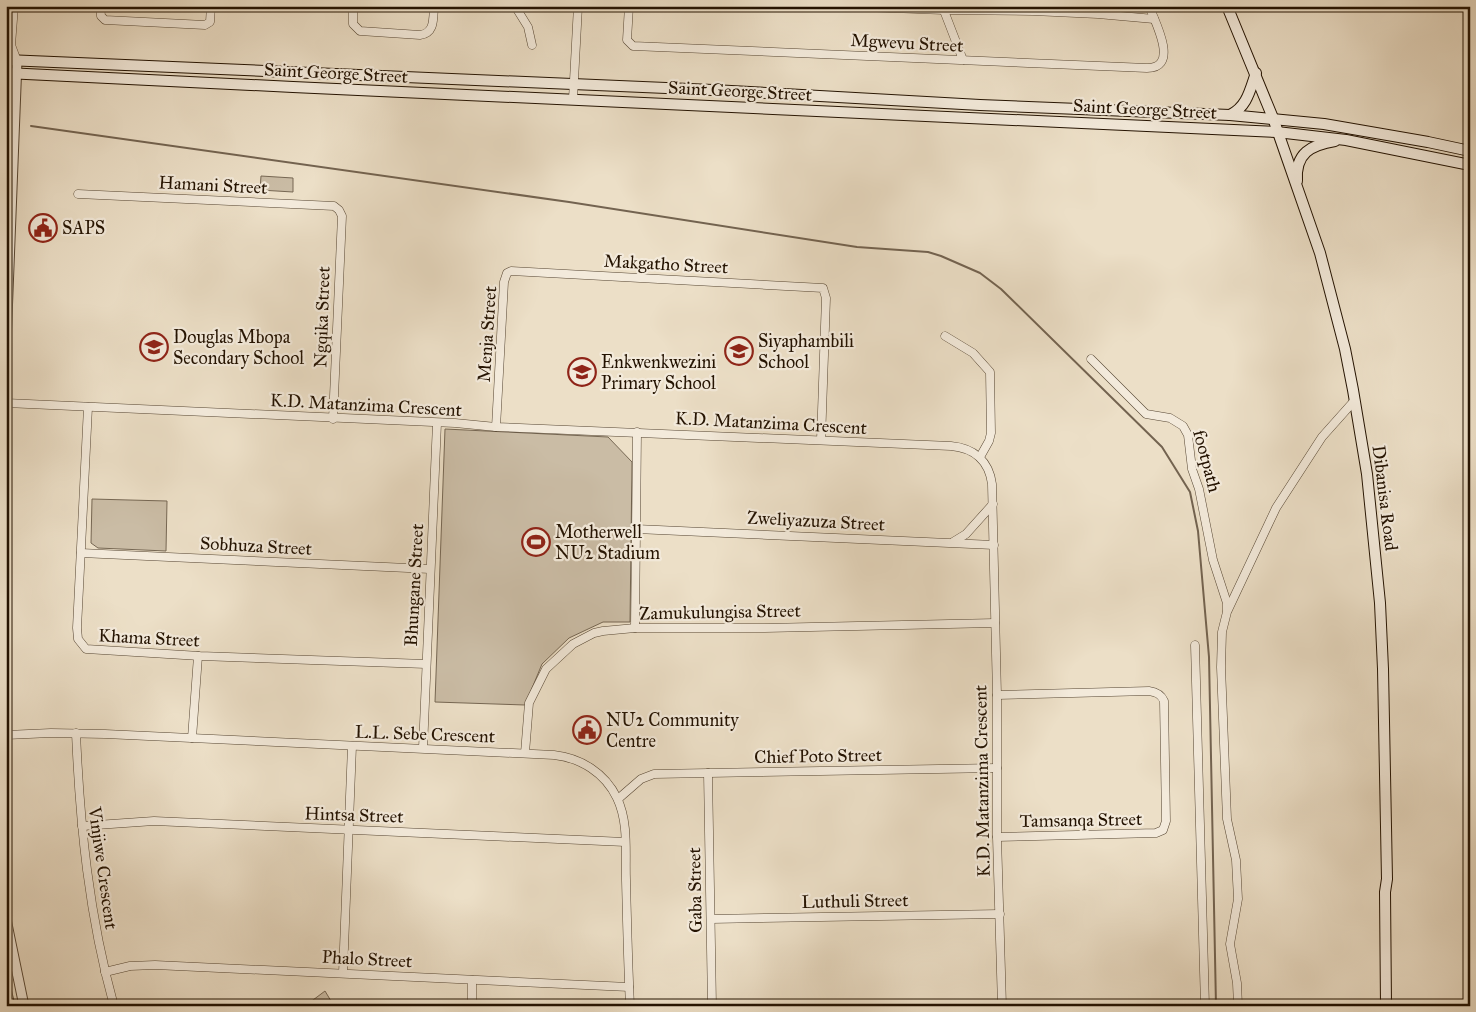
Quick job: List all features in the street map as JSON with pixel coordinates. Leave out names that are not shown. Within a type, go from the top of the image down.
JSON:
[{"type":"main road","name":"Dibanisa Road","points":[[1227,6],[1273,118],[1320,253],[1345,350],[1355,400],[1368,483],[1380,603],[1384,669],[1387,879],[1385,892],[1386,1006]]},
{"type":"main road","name":"Saint George Street","points":[[11,60],[713,90],[980,105],[1230,115],[1273,118],[1373,132],[1470,151]]},
{"type":"main road","name":"Saint George Street","points":[[11,73],[1277,132],[1346,140],[1470,165]]},
{"type":"main road","points":[[1230,115],[1245,102],[1256,74]]},
{"type":"main road","points":[[1298,193],[1297,172],[1301,159],[1307,150],[1323,143],[1346,140]]},
{"type":"main road","points":[[1470,533],[1470,602]]},
{"type":"main road","name":"Dibanisa Road","points":[[1387,879],[1390,891],[1392,1006]]},
{"type":"street","points":[[6,343],[11,60],[14,6]]},
{"type":"street","points":[[100,6],[100,14],[105,20],[201,25],[209,23],[211,6]]},
{"type":"street","points":[[353,6],[353,24],[360,31],[420,35],[428,33],[432,29],[434,6]]},
{"type":"street","points":[[515,6],[528,27],[532,45]]},
{"type":"street","points":[[573,99],[578,6]]},
{"type":"street","name":"Mgwevu Street","points":[[629,6],[627,40],[634,46],[1151,68],[1160,63],[1164,55],[1163,44],[1149,6]]},
{"type":"street","points":[[837,6],[1033,11],[1091,10],[1154,19]]},
{"type":"street","points":[[943,8],[963,60]]},
{"type":"street","points":[[6,55],[12,45]]},
{"type":"street","name":"Hamani Street","points":[[78,194],[334,206],[342,216]]},
{"type":"street","name":"Ngqika Street","points":[[333,419],[342,216]]},
{"type":"street","name":"Makgatho Street","points":[[507,273],[511,271],[823,288],[826,298],[821,440]]},
{"type":"street","name":"Menja Street","points":[[496,427],[504,282],[507,273]]},
{"type":"street","points":[[946,336],[973,353],[990,372],[991,433],[989,441],[980,456]]},
{"type":"street","name":"footpath","points":[[1091,359],[1146,414],[1170,418],[1183,426],[1188,435],[1192,469],[1200,489],[1213,560],[1228,612]]},
{"type":"street","points":[[1238,1006],[1238,982],[1230,944],[1238,905],[1237,872],[1227,819],[1221,667],[1222,632],[1228,612],[1276,508],[1319,441],[1355,400]]},
{"type":"street","name":"K.D. Matanzima Crescent","points":[[6,403],[960,447],[980,456],[991,476],[993,504],[997,695],[997,837],[1002,1006]]},
{"type":"street","name":"Khama Street","points":[[88,407],[77,635],[83,647],[90,650],[198,656],[426,664]]},
{"type":"street","name":"Bhungane Street","points":[[423,748],[437,423]]},
{"type":"street","points":[[635,628],[637,432]]},
{"type":"street","points":[[952,543],[966,534],[993,504]]},
{"type":"street","name":"Zweliyazuza Street","points":[[636,529],[994,545]]},
{"type":"street","name":"Sobhuza Street","points":[[81,553],[430,569]]},
{"type":"street","name":"Zamukulungisa Street","points":[[525,753],[529,703],[546,669],[563,652],[594,633],[612,629],[635,628],[765,628],[995,622]]},
{"type":"street","points":[[1195,645],[1205,1006]]},
{"type":"street","points":[[192,738],[198,656]]},
{"type":"street","name":"Tamsanqa Street","points":[[997,695],[1149,691],[1160,695],[1164,701],[1166,821],[1163,830],[1156,833],[997,837]]},
{"type":"street","name":"L.L. Sebe Crescent","points":[[6,735],[76,733],[423,748],[563,756],[579,761],[590,767],[604,779],[618,800],[624,822],[630,1006]]},
{"type":"street","name":"Vinjiwe Crescent","points":[[76,733],[82,826],[91,904],[114,1006]]},
{"type":"street","points":[[343,973],[352,746]]},
{"type":"street","name":"Chief Poto Street","points":[[618,800],[641,779],[661,774],[997,768]]},
{"type":"street","name":"Gaba Street","points":[[708,773],[712,1006]]},
{"type":"street","name":"Hintsa Street","points":[[82,826],[154,821],[625,842]]},
{"type":"street","name":"Luthuli Street","points":[[711,919],[1000,914]]},
{"type":"street","points":[[6,919],[24,1006]]},
{"type":"street","name":"Phalo Street","points":[[105,972],[146,964],[629,987]]},
{"type":"street","points":[[472,980],[472,1006]]},
{"type":"street","points":[[6,989],[10,1006]]},
{"type":"shaded area","points":[[261,176],[293,178],[293,192],[260,190]]},
{"type":"shaded area","name":"Motherwell NU2 Stadium","points":[[445,429],[608,437],[632,462],[630,622],[603,622],[569,638],[542,664],[525,705],[435,702]]},
{"type":"shaded area","points":[[92,499],[167,501],[166,551],[98,548],[91,543]]},
{"type":"shaded area","points":[[325,991],[334,1006],[305,1006]]},
{"type":"waterway","points":[[31,126],[569,202],[857,247],[928,252],[980,273],[1001,289],[1162,447],[1190,492],[1198,531],[1209,657],[1216,1006]]},
{"type":"place","name":"SAPS","points":[[43,228]]},
{"type":"place","name":"Douglas Mbopa Secondary School","points":[[154,347]]},
{"type":"place","name":"Siyaphambili School","points":[[739,351]]},
{"type":"place","name":"Enkwenkwezini Primary School","points":[[582,372]]},
{"type":"place","name":"Motherwell NU2 Stadium","points":[[536,542]]},
{"type":"place","name":"NU2 Community Centre","points":[[587,730]]}]
